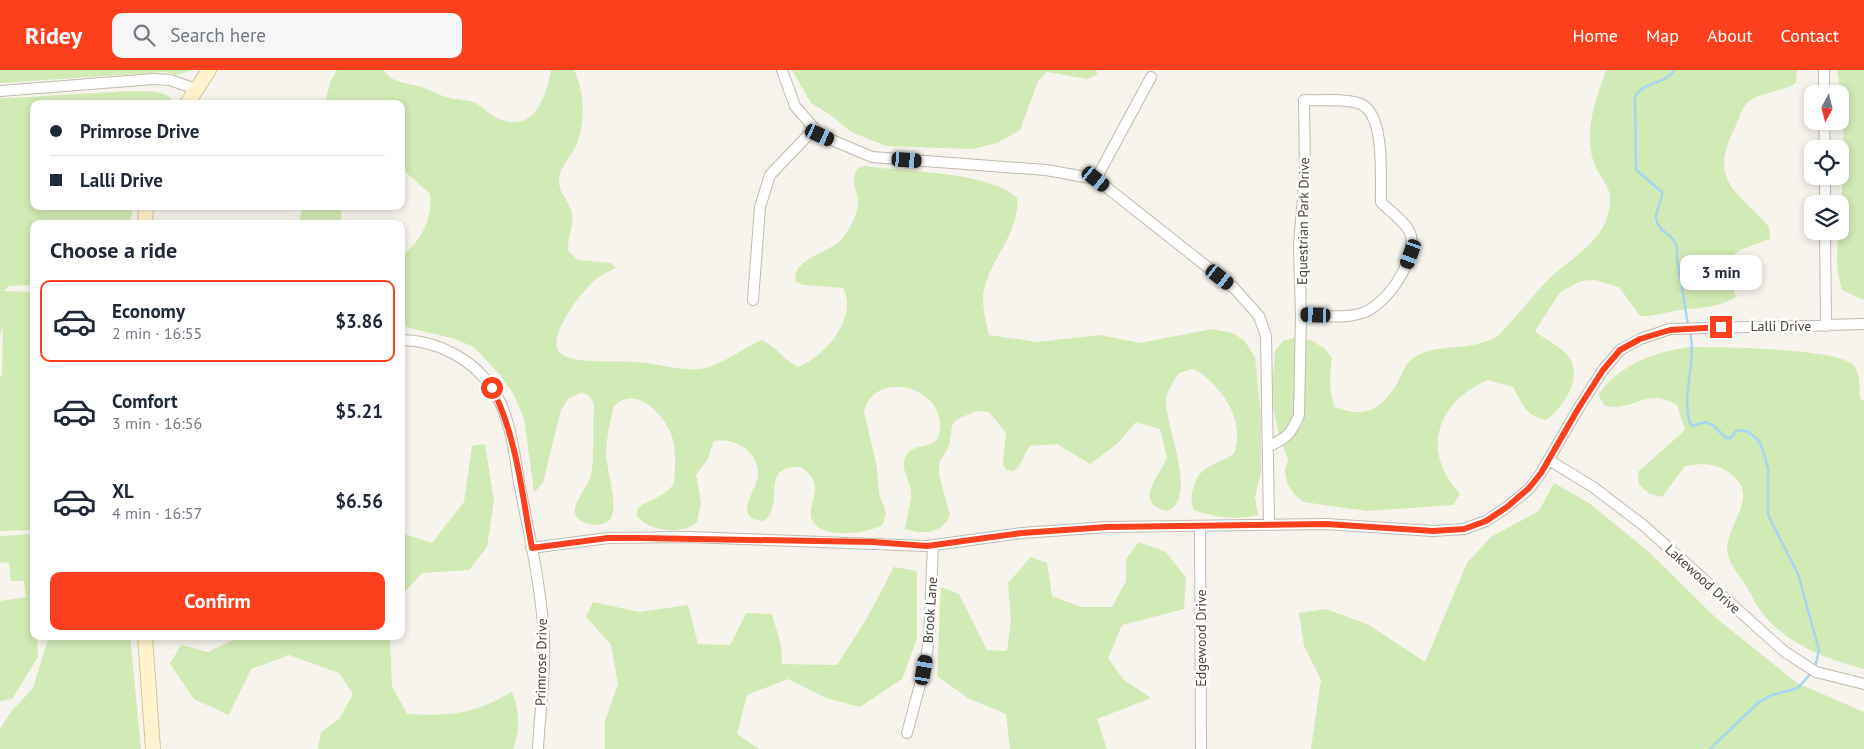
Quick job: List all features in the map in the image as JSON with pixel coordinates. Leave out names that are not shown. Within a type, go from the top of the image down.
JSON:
[{"type":"main road","points":[[189,100],[209,70]]},
{"type":"main road","points":[[145,640],[153,749]]},
{"type":"street","points":[[782,70],[795,106],[820,135],[872,157],[1046,170],[1096,179],[1234,288],[1259,316],[1266,336],[1269,525]]},
{"type":"street","points":[[1824,70],[1824,85]]},
{"type":"street","points":[[1096,179],[1151,77]]},
{"type":"street","points":[[0,91],[154,79],[170,80],[196,89]]},
{"type":"street","name":"Equestrian Park Drive","points":[[1268,447],[1286,438],[1293,430],[1299,415],[1301,315],[1299,245],[1305,173],[1304,100],[1361,104],[1373,115],[1380,144],[1381,202],[1405,224],[1411,236],[1411,254],[1404,273],[1373,308],[1360,314],[1344,316],[1301,315]]},
{"type":"street","points":[[753,300],[760,207],[770,175],[814,129]]},
{"type":"street","points":[[1825,240],[1826,326]]},
{"type":"street","name":"Lalli Drive","points":[[532,548],[617,538],[689,537],[933,546],[1060,530],[1107,527],[1336,524],[1433,531],[1464,529],[1486,521],[1507,507],[1529,488],[1549,460],[1603,370],[1620,350],[1640,339],[1670,330],[1864,324]]},
{"type":"street","name":"Primrose Drive","points":[[405,341],[450,351],[478,371],[492,388],[500,403],[511,438],[532,548],[543,625],[538,749]]},
{"type":"street","name":"Lakewood Drive","points":[[1549,460],[1594,487],[1643,525],[1786,652],[1816,672],[1864,684]]},
{"type":"street","name":"Edgewood Drive","points":[[1200,526],[1201,749]]},
{"type":"street","name":"Brook Lane","points":[[907,733],[924,670],[929,640],[933,546]]},
{"type":"green space","points":[[0,70],[193,70],[176,75],[165,72],[0,83]]},
{"type":"green space","points":[[337,70],[384,70],[387,75],[396,81],[419,86],[449,98],[473,102],[495,117],[511,122],[522,121],[530,117],[537,110],[546,91],[551,70],[574,70],[582,98],[581,129],[575,148],[563,166],[559,178],[560,187],[572,214],[568,251],[578,260],[611,263],[616,268],[603,274],[593,282],[576,301],[557,336],[557,346],[560,353],[566,357],[585,361],[635,362],[684,369],[700,369],[724,361],[762,340],[798,367],[819,355],[837,335],[847,311],[847,299],[843,288],[804,285],[796,282],[796,274],[804,262],[841,240],[850,227],[858,206],[854,177],[858,168],[864,166],[945,174],[987,182],[1004,189],[1017,198],[1017,211],[1009,236],[985,284],[983,302],[989,335],[1038,342],[1100,335],[1140,343],[1212,329],[1232,333],[1244,340],[1255,357],[1261,415],[1261,472],[1255,497],[1258,515],[1226,517],[1194,510],[1192,494],[1195,482],[1205,469],[1234,454],[1237,434],[1234,416],[1226,400],[1207,378],[1192,369],[1179,373],[1166,398],[1180,477],[1180,492],[1176,504],[1167,511],[1156,507],[1151,502],[1150,495],[1151,488],[1167,457],[1160,429],[1136,422],[1117,444],[1090,464],[1057,444],[1030,446],[1017,469],[1013,471],[1006,470],[1003,464],[1006,433],[989,412],[976,411],[956,420],[952,426],[949,446],[939,463],[939,475],[950,515],[947,521],[942,526],[931,531],[918,532],[905,529],[911,496],[904,470],[905,458],[914,449],[931,444],[936,440],[940,425],[937,411],[930,400],[919,392],[893,387],[881,390],[870,398],[864,411],[877,468],[879,494],[886,512],[883,524],[876,528],[857,532],[835,533],[817,526],[812,520],[811,514],[815,487],[814,481],[801,467],[788,468],[780,472],[776,479],[770,513],[764,521],[754,519],[749,515],[747,509],[757,481],[757,466],[750,453],[744,448],[722,440],[714,441],[707,460],[696,475],[701,502],[697,522],[683,529],[675,530],[649,526],[637,516],[637,509],[662,495],[674,483],[674,445],[670,431],[658,414],[650,406],[632,399],[623,400],[614,406],[609,428],[606,459],[612,491],[613,511],[610,519],[605,523],[593,525],[586,523],[578,519],[575,514],[575,508],[591,475],[594,406],[592,399],[587,394],[580,393],[568,399],[561,410],[543,483],[534,492],[524,418],[513,393],[501,376],[474,347],[452,338],[405,327],[405,253],[420,237],[424,229],[430,212],[430,194],[405,172],[405,100],[326,100],[330,82]]},
{"type":"green space","points":[[792,70],[1095,70],[1098,74],[1087,79],[1047,72],[1038,81],[1020,130],[997,143],[972,149],[886,146],[851,132],[832,116],[811,103]]},
{"type":"green space","points":[[1606,70],[1797,70],[1796,83],[1784,89],[1756,97],[1747,103],[1740,114],[1726,151],[1724,165],[1726,176],[1731,186],[1769,227],[1770,239],[1745,248],[1732,257],[1729,263],[1729,271],[1736,297],[1714,306],[1640,316],[1619,287],[1594,280],[1581,281],[1560,292],[1535,331],[1566,353],[1573,365],[1573,383],[1570,392],[1553,414],[1546,420],[1533,416],[1522,404],[1513,387],[1488,380],[1471,389],[1456,401],[1446,414],[1440,429],[1438,445],[1440,461],[1448,478],[1460,494],[1453,505],[1367,511],[1303,502],[1294,494],[1287,483],[1285,471],[1288,459],[1279,436],[1274,411],[1272,388],[1275,351],[1283,341],[1296,337],[1311,340],[1324,348],[1332,358],[1330,389],[1335,407],[1346,411],[1364,412],[1379,405],[1392,392],[1407,364],[1412,359],[1431,350],[1478,344],[1500,334],[1551,277],[1581,252],[1605,224],[1609,212],[1610,198],[1606,184],[1594,163],[1591,151],[1590,128],[1598,92]]},
{"type":"green space","points":[[1837,70],[1864,70],[1864,300],[1842,290],[1837,268],[1838,240],[1849,240],[1849,195],[1841,195],[1842,185],[1849,185],[1849,140],[1844,140],[1844,130],[1849,130],[1849,85],[1840,85]]},
{"type":"green space","points":[[139,91],[162,93],[171,100],[30,100],[30,210],[133,210],[130,220],[30,220],[30,285],[9,286],[4,291],[30,292],[30,530],[0,531],[0,376],[2,376],[3,325],[0,335],[0,98]]},
{"type":"green space","points":[[302,210],[342,210],[340,220],[300,220]]},
{"type":"green space","points":[[1690,347],[1749,348],[1825,355],[1843,359],[1856,369],[1860,398],[1864,401],[1864,669],[1839,662],[1802,646],[1780,631],[1759,609],[1728,555],[1727,545],[1739,513],[1743,493],[1740,483],[1731,474],[1726,470],[1710,465],[1685,466],[1662,497],[1650,494],[1639,485],[1638,472],[1685,430],[1677,405],[1657,398],[1625,406],[1605,406],[1598,395],[1617,375],[1639,361],[1664,352]]},
{"type":"green space","points":[[485,444],[494,501],[487,547],[469,570],[422,573],[405,592],[405,534],[432,543],[464,502],[472,446]]},
{"type":"green space","points":[[1554,483],[1589,503],[1649,552],[1716,618],[1797,683],[1864,712],[1864,749],[1311,749],[1321,680],[1304,646],[1299,613],[1326,609],[1369,625],[1425,662],[1467,563],[1491,537],[1539,511]]},
{"type":"green space","points":[[30,534],[30,640],[37,640],[38,657],[12,699],[0,701],[0,601],[26,597],[24,581],[11,581],[9,563],[0,562],[0,536]]},
{"type":"green space","points":[[1139,542],[1166,552],[1186,578],[1184,609],[1122,625],[1108,658],[1124,680],[1151,698],[1097,719],[1107,749],[1010,749],[1006,714],[968,698],[937,676],[941,587],[959,594],[987,650],[1007,651],[1011,620],[1008,583],[1031,557],[1047,563],[1052,596],[1081,607],[1112,607],[1126,581],[1126,559]]},
{"type":"green space","points":[[894,567],[917,571],[917,639],[902,679],[860,707],[826,698],[788,679],[747,695],[737,734],[759,749],[605,749],[605,721],[618,684],[611,645],[586,617],[593,602],[639,612],[688,605],[698,644],[730,645],[746,613],[772,614],[781,645],[782,664],[837,665],[867,618]]},
{"type":"green space","points":[[48,640],[130,640],[141,749],[0,749],[0,729],[10,713],[33,688]]},
{"type":"green space","points":[[234,640],[390,640],[392,686],[407,714],[437,715],[473,710],[512,692],[517,707],[518,720],[513,749],[318,749],[321,732],[339,719],[353,694],[339,673],[289,655],[251,669],[229,715],[194,699],[170,664],[181,645],[208,652]]},
{"type":"waterway","points":[[1675,70],[1665,79],[1642,89],[1635,97],[1636,170],[1662,192],[1656,218],[1663,231],[1676,244],[1688,325]]},
{"type":"waterway","points":[[1690,332],[1692,354],[1687,401],[1690,423],[1693,426],[1705,422],[1713,425],[1726,438],[1731,438],[1738,430],[1749,432],[1759,441],[1768,469],[1768,515],[1798,574],[1819,650],[1815,668]]},
{"type":"waterway","points":[[1710,749],[1759,702],[1772,695],[1798,688],[1812,672]]},
{"type":"route","points":[[492,388],[500,403],[511,438],[532,548],[608,538],[689,537],[873,542],[927,546],[1022,533],[1107,527],[1326,524],[1433,531],[1464,529],[1486,521],[1507,507],[1529,488],[1541,473],[1603,370],[1620,350],[1640,339],[1670,330],[1721,327]]}]
